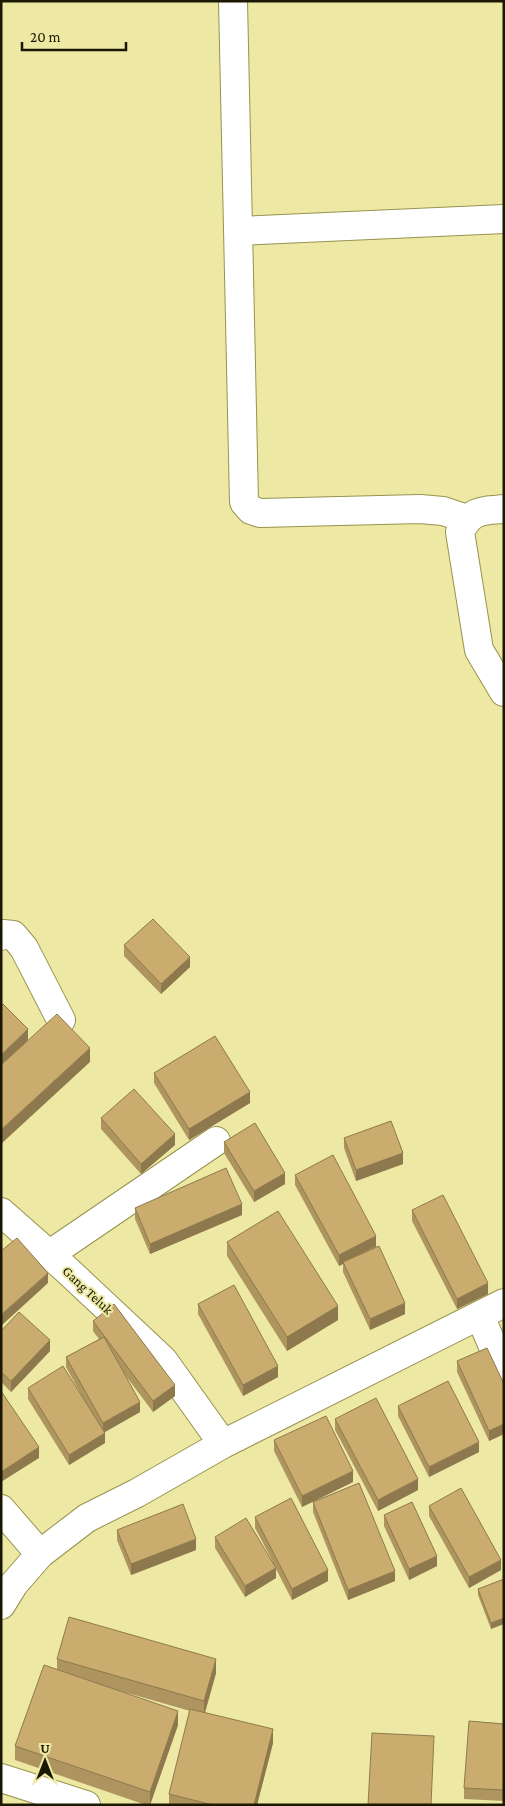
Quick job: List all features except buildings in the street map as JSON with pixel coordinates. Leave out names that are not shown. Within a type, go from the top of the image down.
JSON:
[{"type":"street","points":[[234,1],[244,502],[251,510],[260,513],[420,508],[443,511],[467,520]]},
{"type":"street","points":[[238,231],[504,219]]},
{"type":"street","points":[[504,508],[476,512],[467,520],[460,532],[479,650],[504,692]]},
{"type":"street","points":[[1,936],[3,934],[12,935],[24,948],[61,1020]]},
{"type":"street","points":[[50,1254],[216,1141]]},
{"type":"street","name":"Gang Teluk","points":[[1,1212],[50,1254],[162,1360],[223,1444]]},
{"type":"street","points":[[1,1605],[14,1584],[40,1554],[87,1518],[137,1493],[223,1444],[504,1303]]},
{"type":"street","points":[[480,1316],[504,1372]]},
{"type":"street","points":[[1,1509],[40,1554]]},
{"type":"street","points":[[1,1778],[86,1805]]}]
